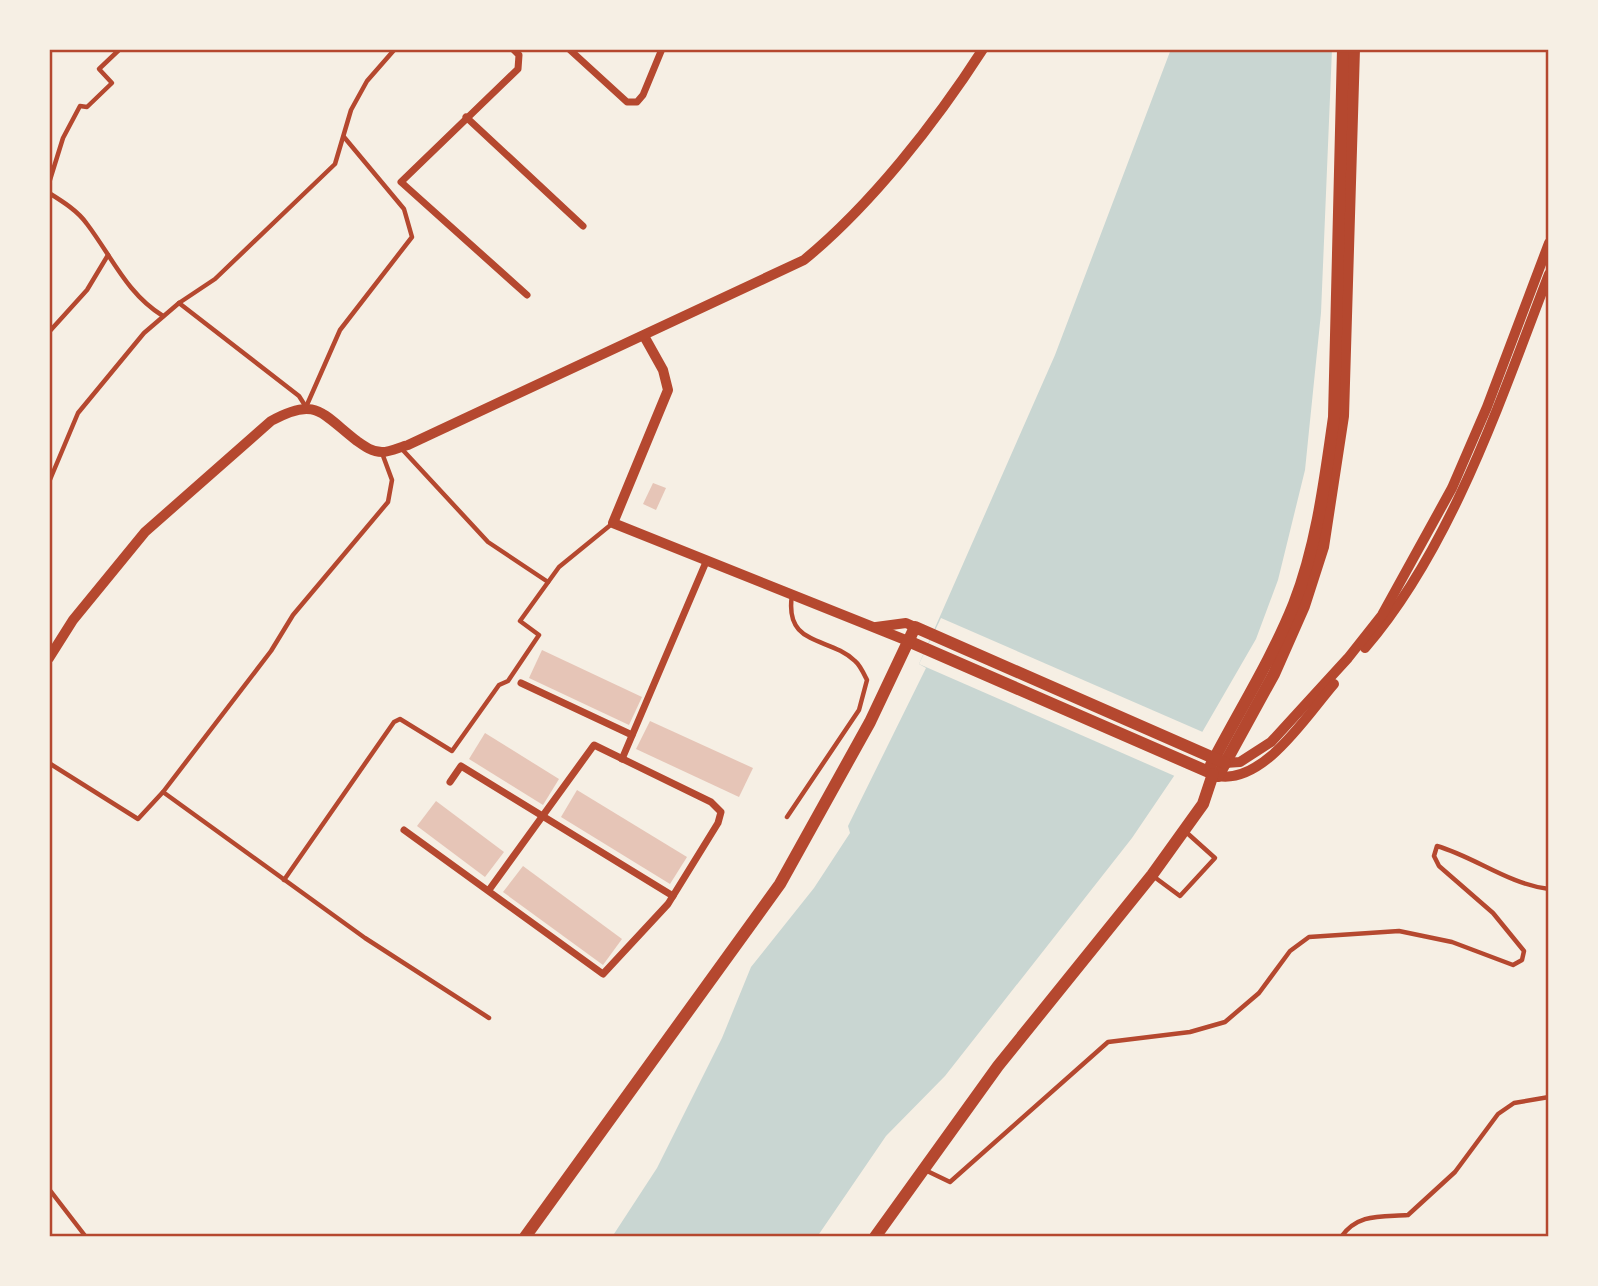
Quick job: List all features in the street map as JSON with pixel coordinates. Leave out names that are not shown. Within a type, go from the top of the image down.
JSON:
[{"type":"main road","points":[[875,1237],[998,1066],[1152,875],[1203,804],[1213,774],[1261,680],[1294,603],[1312,545],[1334,417],[1343,49]]},
{"type":"main road","points":[[1220,760],[1274,674],[1304,606],[1323,548],[1343,416],[1354,49]]},
{"type":"main road","points":[[525,1237],[761,911],[824,808],[915,627],[1220,760],[1240,762],[1271,742],[1348,658],[1382,615],[1452,488],[1487,407],[1549,243]]},
{"type":"main road","points":[[908,641],[1213,774],[1230,778],[1254,769],[1271,755],[1388,622],[1461,491],[1496,413],[1549,274]]},
{"type":"street","points":[[513,49],[519,55],[518,69],[401,183],[527,295]]},
{"type":"street","points":[[569,49],[627,102],[637,102],[643,95],[662,49]]},
{"type":"street","points":[[50,655],[73,620],[145,532],[271,421],[293,409],[306,407],[326,415],[368,449],[382,452],[400,447],[644,337],[804,260],[849,220],[944,107],[983,49]]},
{"type":"street","points":[[466,117],[583,226]]},
{"type":"street","points":[[644,337],[663,370],[668,390],[613,523],[908,641]]},
{"type":"street","points":[[622,759],[706,562]]},
{"type":"street","points":[[876,627],[906,623],[915,627]]},
{"type":"street","points":[[521,683],[632,735]]},
{"type":"street","points":[[404,830],[603,974],[673,896],[718,823],[721,812],[711,802],[594,745],[489,890]]},
{"type":"street","points":[[450,782],[461,765],[673,896]]},
{"type":"lane","points":[[49,183],[63,138],[80,106],[87,107],[112,83],[99,69],[120,49]]},
{"type":"lane","points":[[49,482],[78,413],[144,333],[179,303],[215,279],[335,164],[351,110],[367,80],[395,49]]},
{"type":"lane","points":[[306,407],[340,330],[412,237],[404,209],[344,136]]},
{"type":"lane","points":[[49,192],[86,221],[146,306],[163,316]]},
{"type":"lane","points":[[49,332],[87,290],[108,255]]},
{"type":"lane","points":[[179,303],[299,396],[306,407]]},
{"type":"lane","points":[[400,447],[488,542],[548,582]]},
{"type":"lane","points":[[49,763],[138,819],[163,792],[271,651],[293,615],[388,502],[392,480],[382,452]]},
{"type":"lane","points":[[284,880],[394,722],[400,719],[452,751],[499,685],[508,681],[539,635],[520,621],[571,555],[613,523]]},
{"type":"lane","points":[[787,817],[859,710],[867,680],[855,660],[808,638],[793,622],[789,614],[792,595]]},
{"type":"lane","points":[[163,792],[365,938],[489,1018]]},
{"type":"lane","points":[[1152,875],[1180,897],[1215,858],[1184,830]]},
{"type":"lane","points":[[924,1169],[950,1182],[1108,1042],[1190,1032],[1225,1022],[1259,993],[1290,951],[1309,937],[1399,931],[1452,942],[1513,965],[1522,960],[1524,951],[1493,913],[1439,866],[1434,856],[1437,846],[1454,851],[1496,873],[1549,888]]},
{"type":"lane","points":[[1341,1237],[1348,1227],[1363,1217],[1408,1215],[1455,1172],[1498,1114],[1514,1103],[1549,1097]]},
{"type":"lane","points":[[49,1189],[86,1237]]},
{"type":"shaded area","points":[[1171,49],[1332,49],[1321,313],[1305,470],[1278,580],[1256,639],[1193,748],[1132,838],[945,1076],[886,1136],[817,1237],[612,1237],[657,1168],[722,1038],[751,967],[814,888],[850,833],[848,826],[926,668],[919,664],[1055,355]]},
{"type":"pier","points":[[941,618],[1205,733],[1177,777],[919,664]]},
{"type":"building","points":[[653,483],[666,488],[656,510],[643,504]]},
{"type":"building","points":[[542,650],[642,697],[629,725],[529,678]]},
{"type":"building","points":[[650,721],[753,768],[739,797],[636,749]]},
{"type":"building","points":[[485,733],[559,779],[543,805],[469,759]]},
{"type":"building","points":[[577,790],[687,857],[670,884],[561,817]]},
{"type":"building","points":[[436,801],[504,852],[485,877],[417,826]]},
{"type":"building","points":[[523,866],[622,939],[603,965],[503,892]]}]
